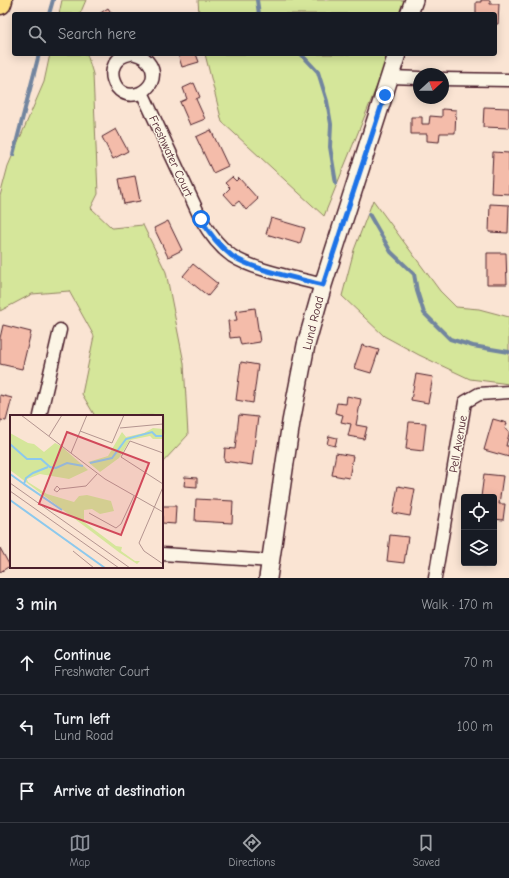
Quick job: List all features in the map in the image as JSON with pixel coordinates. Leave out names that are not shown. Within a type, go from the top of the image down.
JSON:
[{"type":"street","points":[[410,12],[414,0]]},
{"type":"street","points":[[122,56],[116,62],[112,70],[112,78],[118,89],[134,95],[142,92],[151,82],[152,69],[144,57],[141,56]]},
{"type":"street","name":"Lund Road","points":[[268,578],[291,422],[306,345],[323,285],[396,56]]},
{"type":"street","points":[[391,77],[413,78]]},
{"type":"street","points":[[449,79],[509,80]]},
{"type":"street","name":"Freshwater Court","points":[[142,92],[201,219],[210,234],[220,246],[233,256],[247,263],[323,285]]},
{"type":"street","points":[[40,415],[60,330]]},
{"type":"street","name":"Pell Avenue","points":[[435,578],[465,402],[479,394],[509,392]]},
{"type":"street","points":[[163,554],[271,561]]},
{"type":"green space","points":[[62,0],[86,0],[81,12],[59,12]]},
{"type":"green space","points":[[198,0],[407,0],[404,12],[199,12]]},
{"type":"green space","points":[[50,56],[88,56],[93,74],[98,194],[91,208],[112,228],[143,225],[166,272],[184,363],[188,435],[163,462],[163,415],[94,415],[82,394],[94,336],[69,291],[32,294],[0,311],[0,196],[8,166],[44,82]]},
{"type":"green space","points":[[206,56],[389,56],[324,216],[222,122]]},
{"type":"green space","points":[[373,200],[440,291],[456,307],[479,309],[509,317],[509,384],[470,379],[419,355],[384,336],[342,296],[354,250]]},
{"type":"building","points":[[481,0],[490,0],[490,4],[499,4],[498,24],[497,12],[476,12],[476,2],[481,2]]},
{"type":"building","points":[[108,8],[111,12],[102,12]]},
{"type":"building","points":[[179,56],[197,56],[199,62],[182,67]]},
{"type":"building","points":[[194,83],[200,97],[196,99],[205,119],[190,125],[180,102],[187,99],[183,88]]},
{"type":"building","points":[[484,107],[509,108],[509,128],[483,127]]},
{"type":"building","points":[[442,109],[456,110],[455,133],[440,133],[439,142],[427,141],[427,134],[411,134],[411,117],[422,117],[422,124],[429,124],[430,116],[442,117]]},
{"type":"building","points":[[116,129],[128,151],[113,159],[102,137]]},
{"type":"building","points":[[211,130],[228,166],[213,173],[196,137]]},
{"type":"building","points":[[493,152],[509,153],[509,194],[491,193]]},
{"type":"building","points":[[135,176],[140,201],[124,204],[119,179]]},
{"type":"building","points":[[232,177],[236,181],[239,178],[258,199],[246,210],[239,201],[234,205],[224,194],[230,188],[225,183]]},
{"type":"building","points":[[490,204],[509,205],[508,233],[489,232]]},
{"type":"building","points":[[271,218],[305,228],[300,244],[266,234]]},
{"type":"building","points":[[168,221],[182,250],[168,257],[154,228]]},
{"type":"building","points":[[487,253],[506,253],[507,284],[487,284]]},
{"type":"building","points":[[193,264],[218,284],[208,296],[183,276]]},
{"type":"building","points":[[255,308],[260,342],[241,345],[239,337],[230,338],[228,321],[237,320],[235,311]]},
{"type":"building","points":[[3,325],[31,332],[22,369],[0,364],[0,338]]},
{"type":"building","points":[[362,345],[379,350],[371,373],[354,368]]},
{"type":"building","points":[[241,362],[258,365],[253,403],[236,400]]},
{"type":"building","points":[[416,374],[433,377],[428,403],[411,400]]},
{"type":"building","points":[[0,395],[12,398],[6,421],[1,420],[0,423]]},
{"type":"building","points":[[347,396],[361,399],[356,425],[367,427],[364,439],[348,436],[351,424],[341,422],[343,415],[335,413],[337,403],[346,404]]},
{"type":"building","points":[[239,415],[258,417],[252,465],[224,461],[225,448],[235,449]]},
{"type":"building","points":[[493,419],[507,423],[505,429],[509,431],[509,434],[506,446],[509,446],[509,457],[484,450]]},
{"type":"building","points":[[409,422],[426,423],[423,451],[406,449]]},
{"type":"building","points":[[329,436],[337,438],[335,446],[327,444]]},
{"type":"building","points":[[336,453],[353,456],[349,478],[332,475]]},
{"type":"building","points":[[484,474],[503,476],[499,504],[505,504],[503,520],[497,519],[497,494],[481,494]]},
{"type":"building","points":[[185,477],[197,478],[197,487],[184,486]]},
{"type":"building","points":[[398,486],[415,489],[410,516],[393,513]]},
{"type":"building","points":[[196,499],[233,501],[232,523],[195,521]]},
{"type":"building","points":[[163,506],[176,506],[175,524],[163,523]]},
{"type":"building","points":[[390,535],[408,537],[404,563],[387,561]]},
{"type":"building","points":[[0,548],[10,566],[0,572]]},
{"type":"waterway","points":[[50,12],[53,0]]},
{"type":"waterway","points":[[257,0],[259,12]]},
{"type":"waterway","points":[[13,155],[38,56]]},
{"type":"waterway","points":[[303,56],[318,72],[327,101],[331,124],[330,147],[336,183]]},
{"type":"waterway","points":[[369,214],[391,252],[414,274],[417,291],[424,313],[450,339],[473,346],[509,352]]},
{"type":"route","points":[[201,219],[210,234],[220,246],[233,256],[262,268],[323,285],[362,161],[385,95]]}]
